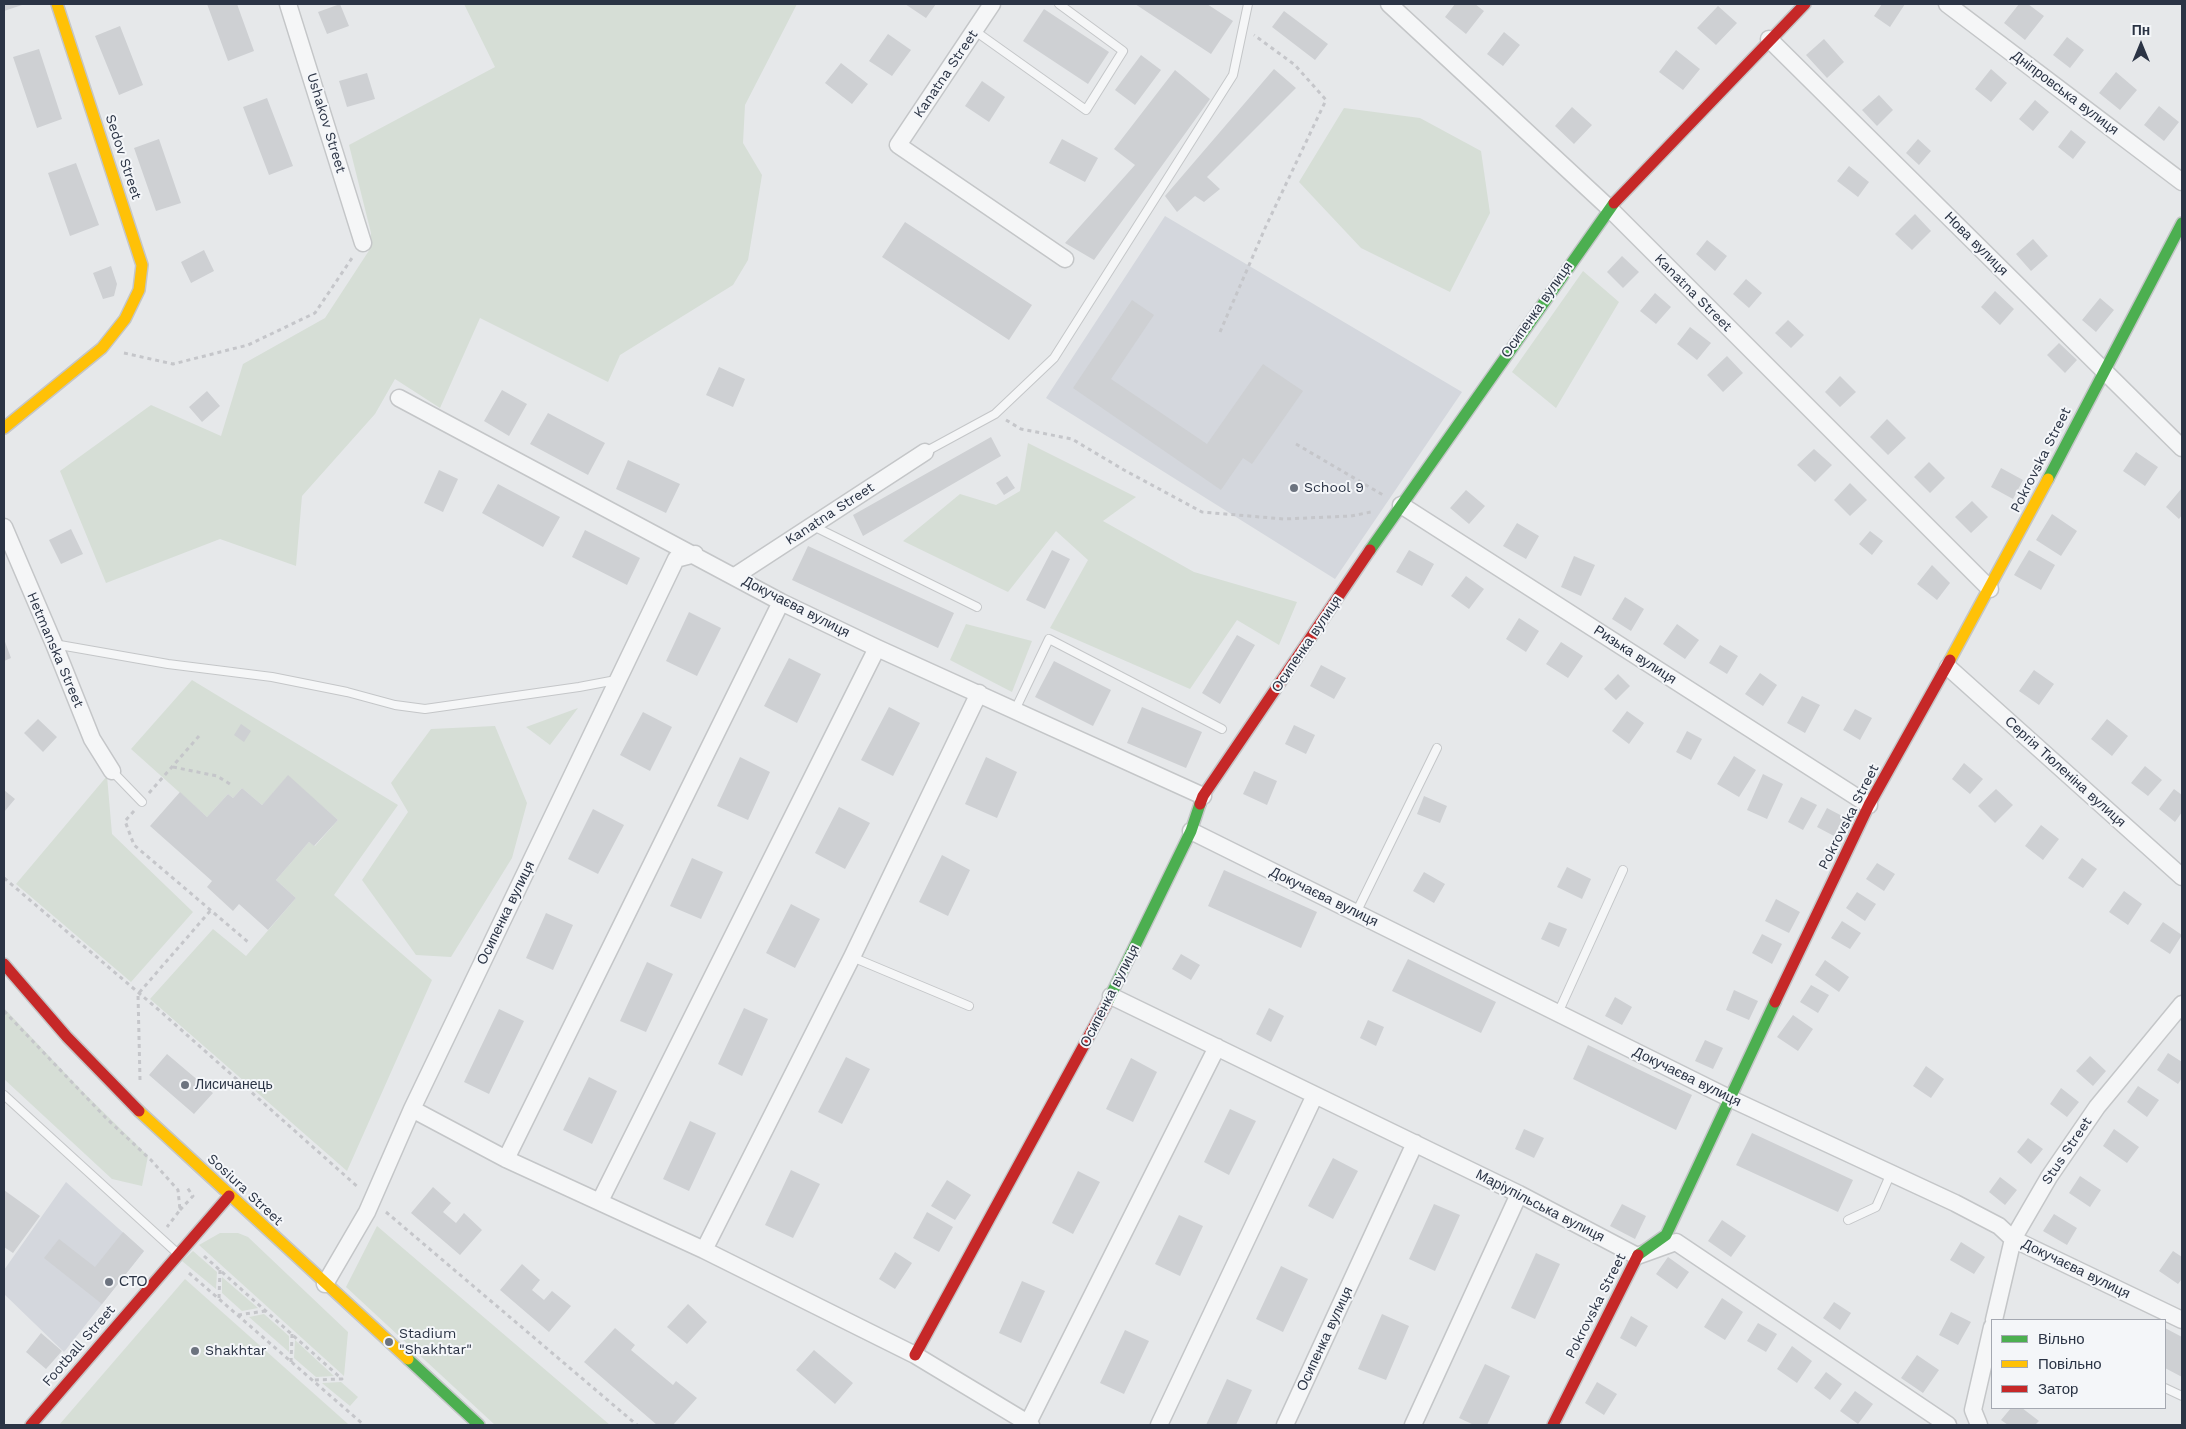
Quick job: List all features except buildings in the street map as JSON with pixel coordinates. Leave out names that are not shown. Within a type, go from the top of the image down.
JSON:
[{"type":"street","name":"Sedov Street","points":[[4,428],[102,348],[125,319],[139,290],[142,265],[57,4]]},
{"type":"street","name":"Ushakov Street","points":[[288,4],[363,243]]},
{"type":"street","name":"Kanatna Street","points":[[992,4],[898,144],[1065,259]]},
{"type":"street","name":"Kanatna Street","points":[[1389,4],[1608,208],[1990,589]]},
{"type":"street","name":"Осипенка вулиця","points":[[915,1355],[1111,996],[1191,831],[1203,796],[1401,505],[1608,208],[1769,39],[1806,4]]},
{"type":"street","name":"Дніпровська вулиця","points":[[1947,4],[2182,182]]},
{"type":"street","name":"Нова вулиця","points":[[1769,39],[2182,448]]},
{"type":"street","name":"Pokrovska Street","points":[[1553,1425],[1637,1256],[1666,1235],[1728,1098],[1868,806],[1948,667],[2182,223]]},
{"type":"street","name":"Докучаєва вулиця","points":[[399,398],[782,602],[877,648],[1203,796]]},
{"type":"street","name":"Kanatna Street","points":[[736,576],[925,452]]},
{"type":"street","name":"Ризька вулиця","points":[[1401,505],[1868,806]]},
{"type":"street","name":"Hetmanska Street","points":[[4,528],[92,739],[112,771]]},
{"type":"street","name":"Осипенка вулиця","points":[[325,1284],[368,1212],[412,1109],[676,559],[695,554]]},
{"type":"street","points":[[506,1158],[782,602]]},
{"type":"street","points":[[600,1201],[877,648]]},
{"type":"street","name":"Сергія Тюленіна вулиця","points":[[1948,667],[2182,877]]},
{"type":"street","points":[[704,1250],[852,958],[979,693]]},
{"type":"street","name":"Докучаєва вулиця","points":[[1191,831],[1728,1098],[1891,1173],[1999,1226],[2013,1239],[2182,1320]]},
{"type":"street","name":"Sosiura Street","points":[[4,964],[67,1037],[140,1112],[479,1425]]},
{"type":"street","name":"Маріупільська вулиця","points":[[1111,996],[1519,1194],[1637,1256]]},
{"type":"street","name":"Stus Street","points":[[1994,1319],[2013,1239],[2049,1177],[2097,1107],[2182,1004]]},
{"type":"street","points":[[412,1109],[506,1158],[704,1250],[915,1355],[1030,1424],[1217,1047]]},
{"type":"street","points":[[1159,1425],[1315,1095]]},
{"type":"street","name":"Осипенка вулиця","points":[[1285,1425],[1415,1143]]},
{"type":"street","points":[[1413,1425],[1519,1194]]},
{"type":"street","name":"Football Street","points":[[31,1425],[229,1196]]},
{"type":"street","points":[[1637,1256],[1676,1242],[1948,1425]]},
{"type":"street","points":[[1978,1425],[1973,1410],[1990,1349]]},
{"type":"lane","points":[[975,31],[1086,110],[1123,51],[1060,4]]},
{"type":"lane","points":[[925,452],[995,414],[1054,358],[1233,75],[1249,4]]},
{"type":"lane","points":[[812,526],[977,607]]},
{"type":"lane","points":[[1015,710],[1050,639],[1222,729]]},
{"type":"lane","points":[[54,644],[168,664],[272,677],[348,692],[395,705],[425,709],[579,687],[618,679]]},
{"type":"lane","points":[[1356,913],[1437,748]]},
{"type":"lane","points":[[112,771],[142,802]]},
{"type":"lane","points":[[1558,1013],[1623,870]]},
{"type":"lane","points":[[852,958],[969,1006]]},
{"type":"lane","points":[[4,1095],[158,1236],[176,1256]]},
{"type":"lane","points":[[1848,1220],[1876,1207],[1891,1173]]},
{"type":"lane","points":[[2166,1388],[2182,1396]]},
{"type":"path","points":[[1220,332],[1266,226],[1326,100],[1295,65],[1244,27]]},
{"type":"path","points":[[102,348],[173,364],[248,345],[315,313],[363,243]]},
{"type":"path","points":[[995,414],[1020,428],[1072,438],[1124,470],[1202,512],[1284,519],[1351,516],[1401,505]]},
{"type":"path","points":[[1296,444],[1401,505]]},
{"type":"path","points":[[198,736],[125,821],[134,845],[248,942]]},
{"type":"path","points":[[172,766],[217,776],[230,784]]},
{"type":"path","points":[[4,878],[372,1200],[637,1425]]},
{"type":"path","points":[[140,1083],[138,994],[211,910]]},
{"type":"path","points":[[4,1011],[107,1119],[151,1160],[178,1190],[180,1210],[158,1236]]},
{"type":"path","points":[[188,1242],[342,1379],[312,1380]]},
{"type":"path","points":[[176,1256],[219,1299],[362,1425]]},
{"type":"path","points":[[219,1299],[220,1270]]},
{"type":"path","points":[[238,1315],[266,1310]]},
{"type":"path","points":[[291,1362],[292,1334]]},
{"type":"shaded area","points":[[464,4],[797,4],[745,105],[743,143],[762,175],[748,260],[733,285],[620,355],[608,382],[480,318],[440,408],[395,379],[375,414],[302,496],[296,566],[220,539],[106,583],[60,471],[151,405],[221,436],[243,364],[325,318],[370,249],[371,233],[349,145],[495,67]]},
{"type":"shaded area","points":[[1344,108],[1420,118],[1481,151],[1490,213],[1450,292],[1361,248],[1299,182]]},
{"type":"shaded area","name":"School 9","points":[[1165,216],[1462,392],[1335,579],[1046,398]]},
{"type":"shaded area","points":[[1583,271],[1619,302],[1556,408],[1512,372]]},
{"type":"shaded area","points":[[1028,443],[1136,497],[1103,521],[1194,572],[1297,602],[1279,645],[1237,620],[1190,689],[1050,628],[1088,560],[1056,531],[1008,592],[903,541],[960,494],[996,505],[1020,491]]},
{"type":"shaded area","points":[[966,624],[1032,641],[1012,692],[950,660]]},
{"type":"shaded area","points":[[192,680],[398,805],[334,895],[432,980],[347,1171],[150,999],[213,929],[246,956],[296,898],[276,880],[309,842],[315,846],[338,820],[288,776],[262,805],[242,788],[233,798],[228,794],[207,817],[131,749]]},
{"type":"shaded area","points":[[578,708],[550,745],[526,727]]},
{"type":"shaded area","points":[[495,726],[527,803],[512,858],[451,957],[416,955],[362,880],[408,812],[391,783],[431,729]]},
{"type":"shaded area","points":[[107,776],[112,834],[193,912],[131,982],[16,884]]},
{"type":"shaded area","points":[[4,1008],[78,1087],[148,1156],[142,1186],[112,1179],[4,1079]]},
{"type":"shaded area","points":[[66,1182],[144,1251],[64,1352],[4,1294],[4,1270]]},
{"type":"shaded area","points":[[377,1226],[610,1425],[495,1425],[346,1287]]},
{"type":"shaded area","points":[[220,1233],[238,1233],[248,1237],[348,1332],[344,1376],[199,1245]]},
{"type":"shaded area","points":[[193,1251],[217,1272],[216,1289],[182,1261]]},
{"type":"shaded area","points":[[222,1277],[258,1308],[242,1311],[222,1293]]},
{"type":"shaded area","name":"Shakhtar","points":[[185,1279],[347,1423],[349,1425],[59,1425]]},
{"type":"shaded area","points":[[264,1314],[289,1336],[289,1352],[249,1317]]},
{"type":"shaded area","points":[[295,1340],[334,1376],[316,1377],[294,1358]]},
{"type":"shaded area","points":[[341,1382],[358,1397],[350,1406],[322,1383]]},
{"type":"traffic: fast","points":[[1370,550],[1614,203]]},
{"type":"traffic: fast","points":[[2048,479],[2182,223]]},
{"type":"traffic: fast","points":[[1107,1003],[1191,831],[1200,804]]},
{"type":"traffic: fast","points":[[1638,1255],[1666,1235],[1775,1002]]},
{"type":"traffic: fast","points":[[408,1359],[479,1425]]},
{"type":"traffic: slow","points":[[4,428],[102,348],[125,319],[139,290],[142,265],[57,4]]},
{"type":"traffic: slow","points":[[1950,660],[2048,479]]},
{"type":"traffic: slow","points":[[139,1111],[408,1359]]},
{"type":"traffic: jam","points":[[1614,203],[1805,4]]},
{"type":"traffic: jam","points":[[1200,804],[1203,796],[1370,550]]},
{"type":"traffic: jam","points":[[1775,1002],[1869,805],[1950,660]]},
{"type":"traffic: jam","points":[[4,964],[67,1037],[139,1111]]},
{"type":"traffic: jam","points":[[915,1355],[1107,1003]]},
{"type":"traffic: jam","points":[[31,1425],[229,1196]]},
{"type":"traffic: jam","points":[[1553,1425],[1638,1255]]},
{"type":"place","name":"School 9","points":[[1294,488]]},
{"type":"place","name":"Лисичанець","points":[[185,1085]]},
{"type":"place","name":"СТО","points":[[109,1282]]},
{"type":"place","name":"Stadium \"Shakhtar\"","points":[[389,1342]]},
{"type":"place","name":"Shakhtar","points":[[195,1351]]}]
